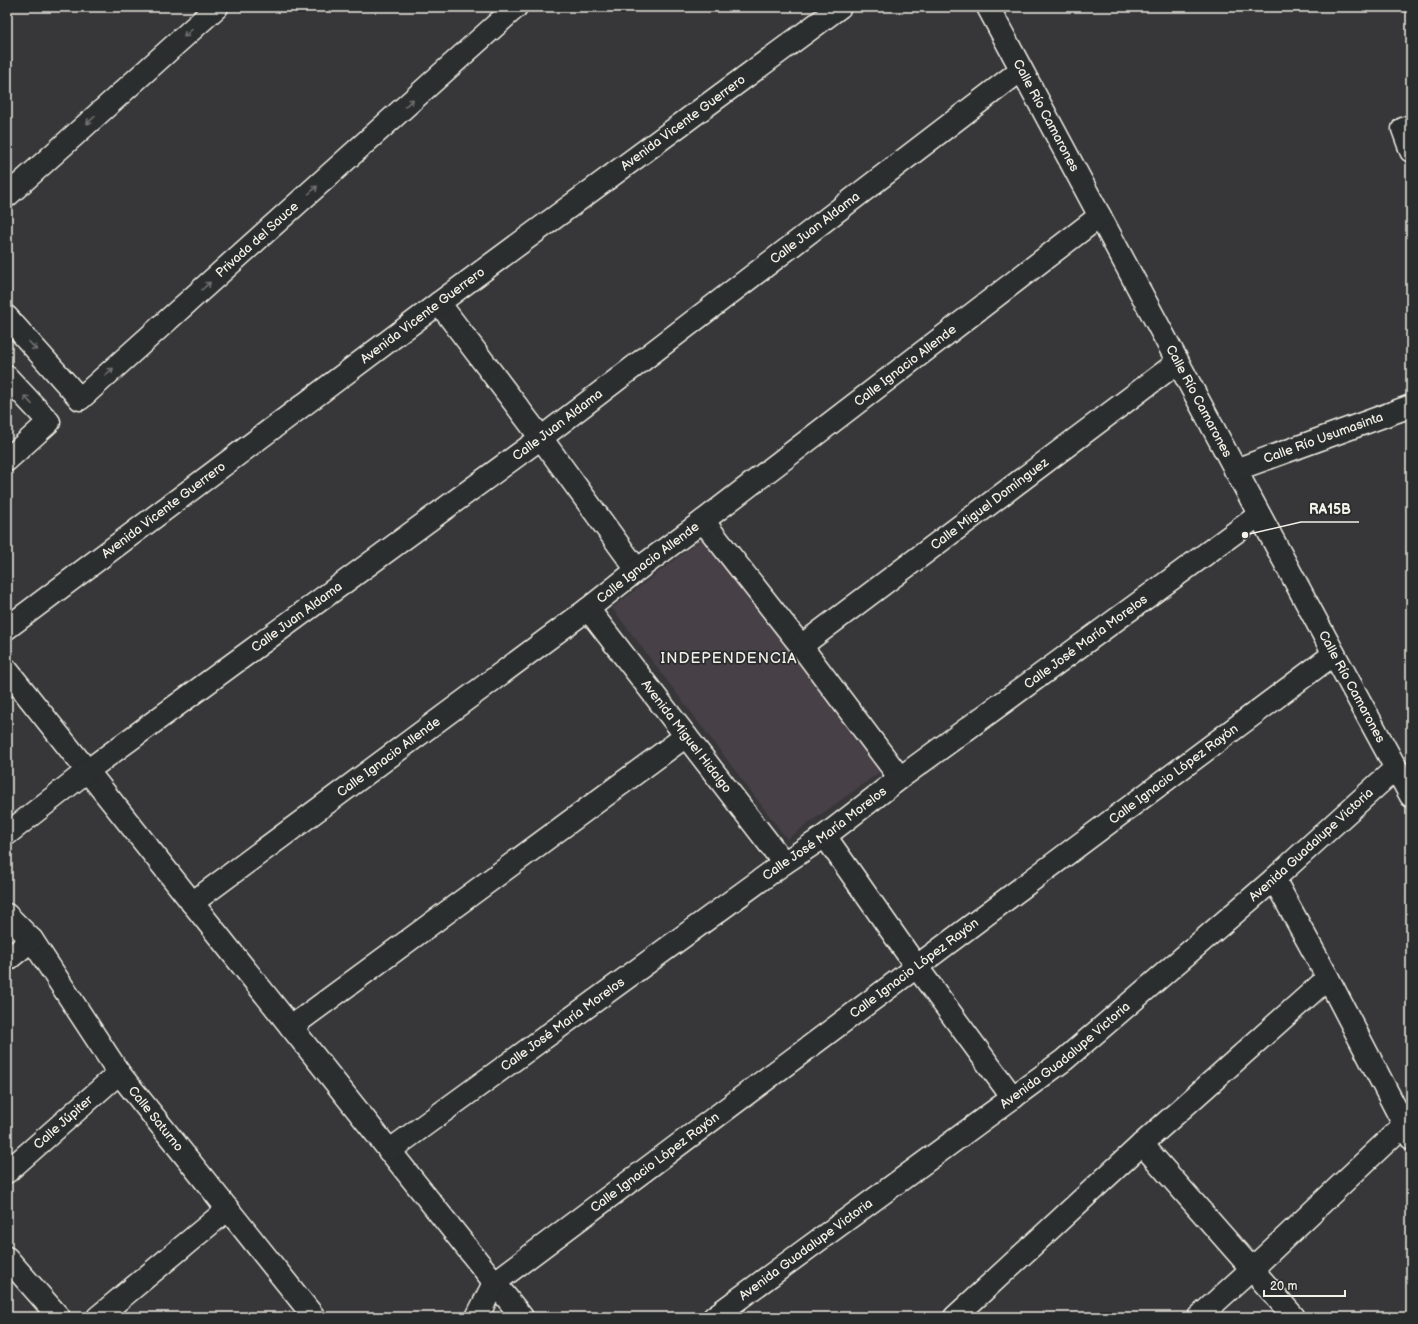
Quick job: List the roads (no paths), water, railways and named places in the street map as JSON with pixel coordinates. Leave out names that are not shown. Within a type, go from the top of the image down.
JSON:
[{"type":"street","points":[[7,196],[217,7]]},
{"type":"street","name":"Privada del Sauce","points":[[7,317],[80,398],[516,7]]},
{"type":"street","name":"Avenida Vicente Guerrero","points":[[7,628],[439,303],[840,7]]},
{"type":"street","name":"Calle Río Camarones","points":[[988,7],[1411,796]]},
{"type":"street","name":"Calle Juan Aldama","points":[[7,834],[87,771],[541,438],[1021,70]]},
{"type":"street","points":[[1411,126],[1403,129],[1411,151]]},
{"type":"street","name":"Calle Ignacio Allende","points":[[192,903],[588,609],[1100,216]]},
{"type":"street","points":[[439,303],[541,438],[637,570]]},
{"type":"street","name":"Calle Miguel Domínguez","points":[[801,646],[1178,362]]},
{"type":"street","points":[[7,377],[49,422],[7,460]]},
{"type":"street","name":"Calle Río Usumasinta","points":[[1235,470],[1411,406]]},
{"type":"street","name":"Calle José María Morelos","points":[[389,1151],[784,863],[825,836],[900,778],[1259,515]]},
{"type":"street","points":[[703,521],[801,646],[900,778]]},
{"type":"street","name":"Avenida Miguel Hidalgo","points":[[588,609],[784,863]]},
{"type":"street","name":"Calle Ignacio López Rayón","points":[[494,1282],[1334,654]]},
{"type":"street","points":[[7,670],[522,1317]]},
{"type":"street","points":[[291,1027],[686,736]]},
{"type":"street","name":"Avenida Guadalupe Victoria","points":[[714,1317],[1064,1060],[1274,879],[1396,768]]},
{"type":"street","points":[[825,836],[916,966],[1013,1098]]},
{"type":"street","points":[[1199,1317],[1409,1128],[1274,879]]},
{"type":"street","name":"Calle Saturno","points":[[7,915],[32,940],[119,1073],[314,1317]]},
{"type":"street","points":[[7,960],[32,940]]},
{"type":"street","points":[[955,1317],[1142,1144],[1328,978]]},
{"type":"street","name":"Calle Júpiter","points":[[7,1172],[119,1073]]},
{"type":"street","points":[[1142,1144],[1253,1268],[1294,1317]]},
{"type":"street","points":[[98,1317],[228,1209]]},
{"type":"street","points":[[7,1258],[58,1317]]},
{"type":"street","points":[[477,1317],[494,1282]]},
{"type":"place","name":"RA15B","points":[[1245,535]]},
{"type":"district","name":"INDEPENDENCIA","points":[[729,658]]}]
